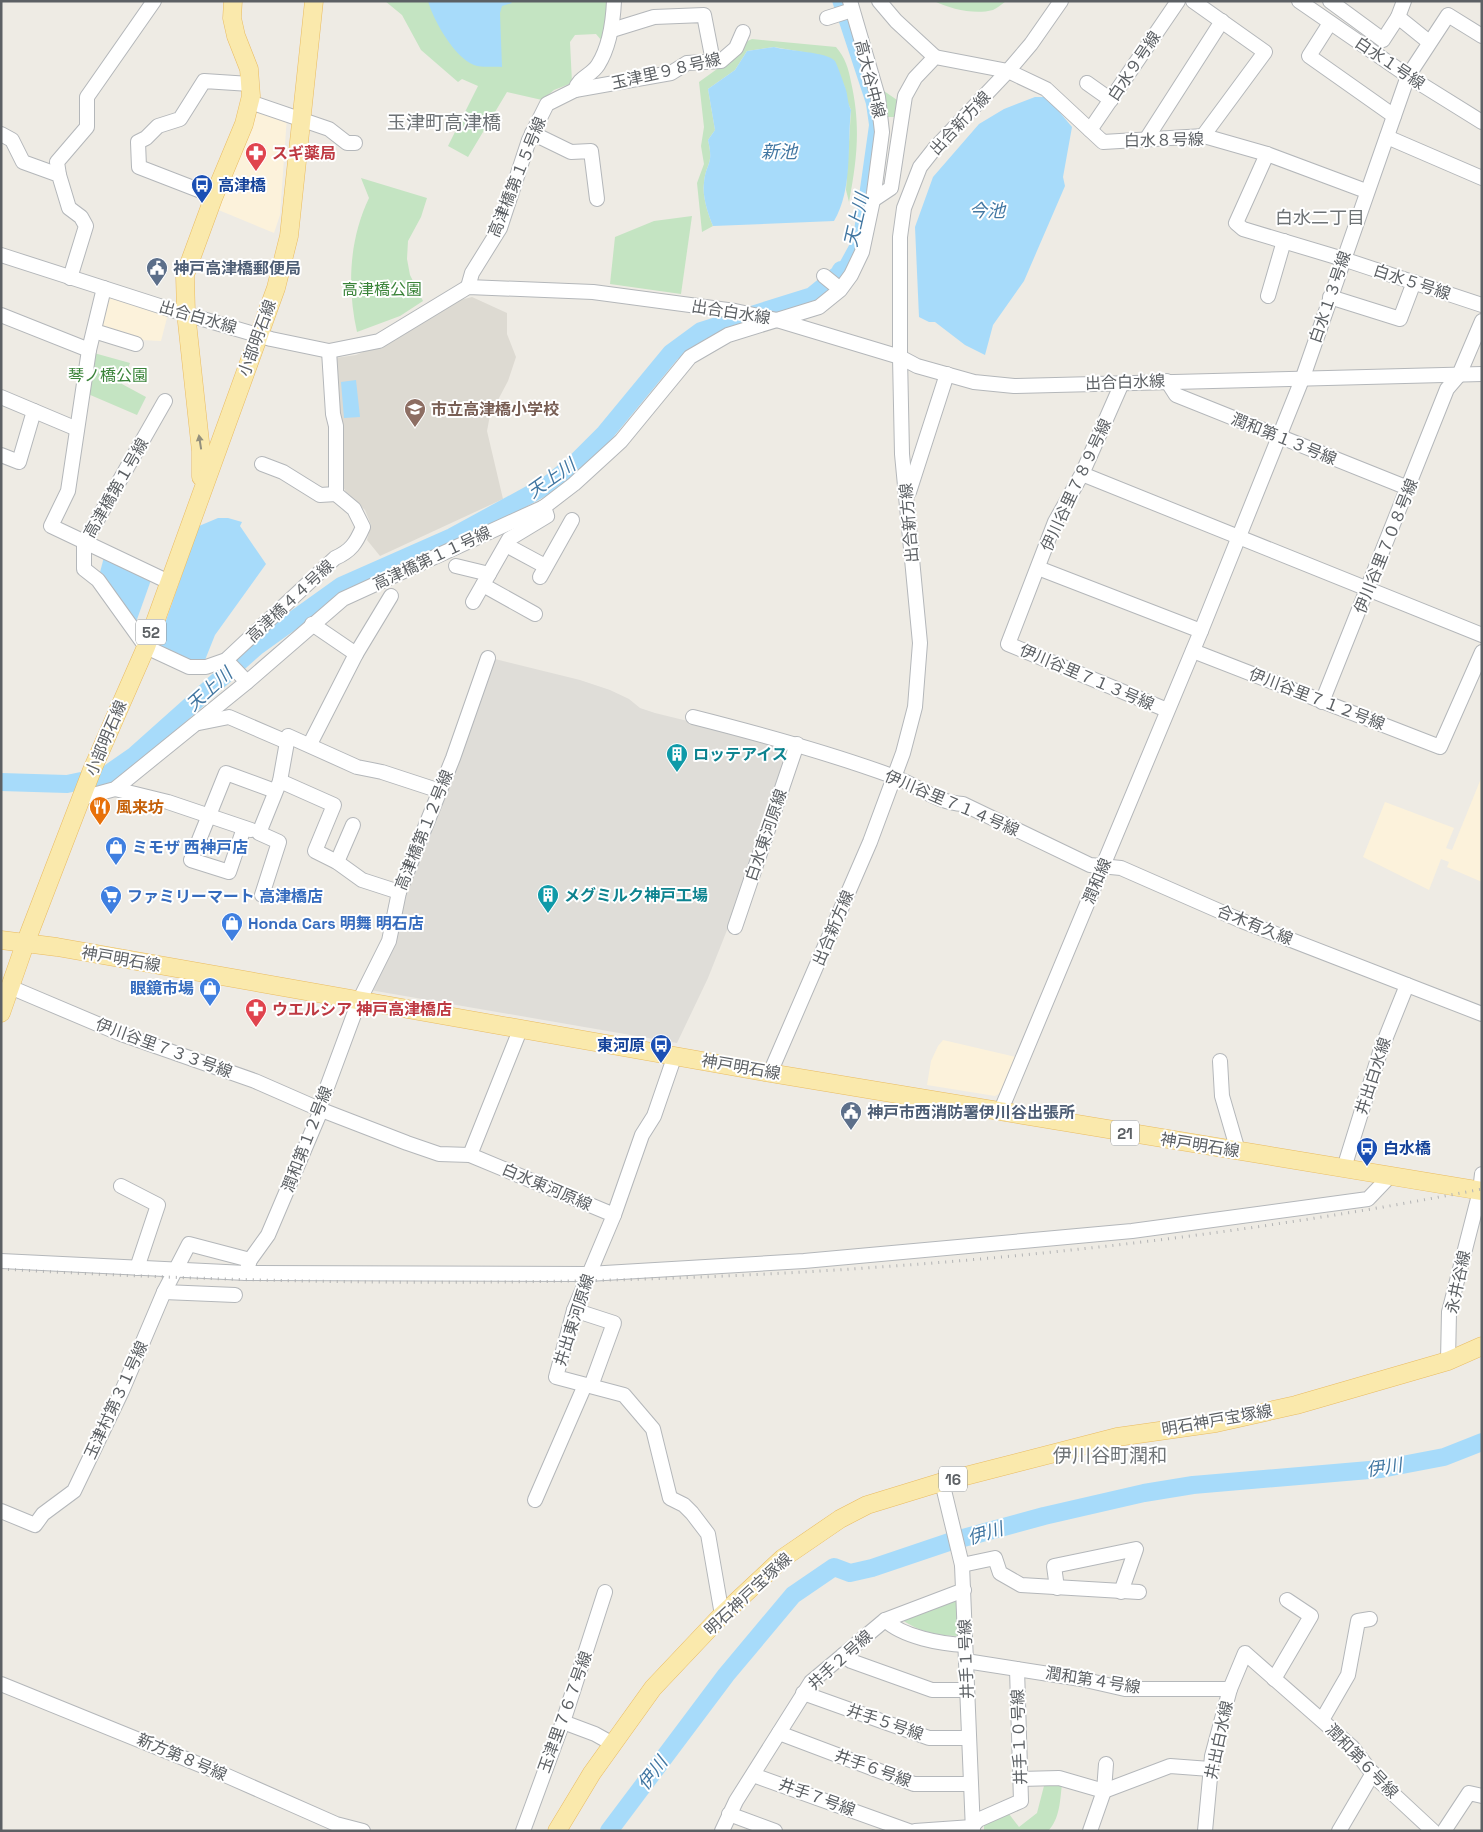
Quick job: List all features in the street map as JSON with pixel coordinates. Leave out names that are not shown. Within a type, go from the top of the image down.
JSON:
[{"type":"main road","name":"小部明石線","points":[[201,490],[201,451],[186,313],[185,275],[214,196],[244,124],[250,102],[249,69],[236,36],[232,18],[233,1]]},
{"type":"main road","name":"小部明石線","points":[[2,1009],[92,770],[146,648],[285,259],[314,1]]},
{"type":"main road","name":"神戸明石線","points":[[1,940],[67,949],[520,1030],[1238,1151],[1390,1176],[1481,1185]]},
{"type":"main road","name":"明石神戸宝塚線","points":[[556,1831],[592,1773],[654,1688],[722,1615],[783,1558],[840,1519],[867,1505],[1117,1437],[1251,1416],[1448,1362],[1482,1346]]},
{"type":"street","points":[[70,278],[86,226],[81,217],[69,208],[57,162],[87,127],[88,97],[154,1]]},
{"type":"street","name":"高津橋第１５号線","points":[[468,288],[472,273],[500,228],[532,133],[547,104],[575,90],[578,81],[597,66],[612,30],[614,1]]},
{"type":"street","points":[[873,200],[891,188],[905,96],[915,78],[935,57],[896,21],[879,1]]},
{"type":"street","name":"白水９号線","points":[[1090,130],[1178,1]]},
{"type":"street","points":[[1194,1],[1265,52],[1203,136]]},
{"type":"street","name":"白水１号線","points":[[1299,1],[1408,76],[1482,122]]},
{"type":"street","points":[[1330,1],[1383,40],[1398,17],[1404,1]]},
{"type":"street","name":"出合新方線","points":[[770,1073],[870,842],[895,777],[915,707],[920,643],[908,496],[902,454],[900,237],[904,208],[910,188],[920,167],[935,148],[1031,44],[1057,3]]},
{"type":"street","points":[[829,17],[851,6]]},
{"type":"street","name":"高大谷中線","points":[[777,320],[819,307],[840,289],[852,275],[862,252],[873,200],[882,132],[878,97],[851,6]]},
{"type":"street","points":[[612,30],[654,17],[704,8],[710,51]]},
{"type":"street","name":"白水１３号線","points":[[1238,536],[1303,378],[1366,191],[1408,76],[1448,15],[1482,36]]},
{"type":"street","points":[[1398,17],[1430,42]]},
{"type":"street","points":[[1147,138],[1222,22]]},
{"type":"street","points":[[1330,23],[1309,56],[1394,116]]},
{"type":"street","name":"玉津里９８号線","points":[[575,90],[671,73],[687,63],[721,62],[736,48],[743,32]]},
{"type":"street","name":"白水８号線","points":[[935,57],[1008,71],[1046,89],[1103,142],[1203,136],[1267,154],[1366,191]]},
{"type":"street","points":[[214,196],[139,167],[138,142],[146,138],[158,126],[180,119],[204,81],[250,84]]},
{"type":"street","points":[[1087,83],[1111,100]]},
{"type":"street","points":[[250,102],[329,130],[347,143],[355,142]]},
{"type":"street","points":[[532,133],[572,152],[591,151],[597,199]]},
{"type":"street","points":[[1,134],[12,140],[23,162],[59,175]]},
{"type":"street","points":[[1386,137],[1482,178]]},
{"type":"street","name":"白水５号線","points":[[1267,154],[1236,223],[1243,228],[1482,305]]},
{"type":"street","points":[[1268,296],[1284,241]]},
{"type":"street","name":"出合白水線","points":[[1,255],[258,335],[329,351],[379,342],[468,288],[593,292],[717,309],[777,320],[900,357],[916,366],[974,382],[1014,386],[1482,374]]},
{"type":"street","points":[[824,276],[840,289]]},
{"type":"street","points":[[1330,297],[1400,318],[1414,282]]},
{"type":"street","points":[[104,288],[89,350],[68,491],[51,526],[169,582]]},
{"type":"street","points":[[1,315],[89,350]]},
{"type":"street","name":"高津橋第１１号線","points":[[82,798],[115,789],[247,682],[342,599],[544,508],[621,441],[690,357],[728,335],[777,320]]},
{"type":"street","name":"伊川谷里７０８号線","points":[[1322,702],[1369,589],[1446,389],[1459,374],[1482,321]]},
{"type":"street","points":[[94,331],[136,344]]},
{"type":"street","points":[[262,464],[283,472],[320,495],[336,494],[336,426],[333,414],[329,351]]},
{"type":"street","points":[[908,496],[947,374]]},
{"type":"street","name":"潤和第１３号線","points":[[1167,381],[1176,396],[1408,488]]},
{"type":"street","name":"伊川谷里７８９号線","points":[[1008,644],[1055,522],[1082,474],[1122,383]]},
{"type":"street","points":[[1,397],[77,429]]},
{"type":"street","name":"高津橋第１号線","points":[[146,648],[98,580],[84,568],[84,543],[165,401]]},
{"type":"street","points":[[1,455],[18,462],[34,411]]},
{"type":"street","points":[[1082,474],[1482,634]]},
{"type":"street","name":"高津橋４４号線","points":[[146,648],[189,667],[206,668],[226,660],[335,558],[349,552],[356,544],[363,527],[354,509],[336,494]]},
{"type":"street","points":[[473,602],[509,539],[547,516],[544,508]]},
{"type":"street","points":[[506,545],[543,571],[572,520]]},
{"type":"street","name":"潤和線","points":[[1001,1110],[1193,651],[1238,536]]},
{"type":"street","points":[[456,566],[486,579],[535,614]]},
{"type":"street","points":[[1038,568],[1201,631]]},
{"type":"street","points":[[310,744],[356,654],[391,596]]},
{"type":"street","points":[[312,624],[356,654]]},
{"type":"street","name":"伊川谷里７１３号線","points":[[1008,644],[1167,710]]},
{"type":"street","name":"伊川谷里７１２号線","points":[[1193,651],[1440,747],[1482,652]]},
{"type":"street","name":"高津橋第１２号線","points":[[360,1001],[389,941],[399,892],[440,792],[488,658]]},
{"type":"street","points":[[226,660],[247,682]]},
{"type":"street","points":[[196,724],[229,717],[287,742]]},
{"type":"street","name":"伊川谷里７１４号線","points":[[693,717],[797,744],[895,777],[948,803],[963,804],[1090,865],[1104,865]]},
{"type":"street","points":[[259,833],[277,786],[288,736],[310,744],[336,760],[440,792]]},
{"type":"street","name":"白水東河原線","points":[[735,926],[797,744]]},
{"type":"street","points":[[244,828],[229,872],[191,860],[226,774],[277,786],[334,805],[315,851],[337,862],[362,880],[399,892]]},
{"type":"street","points":[[115,789],[168,802],[259,833],[279,842],[262,895]]},
{"type":"street","points":[[337,862],[353,825]]},
{"type":"street","name":"合木有久線","points":[[1104,865],[1121,868],[1242,921],[1482,1014]]},
{"type":"street","name":"井出白水線","points":[[1344,1168],[1380,1052],[1407,985]]},
{"type":"street","name":"伊川谷里７３３号線","points":[[10,987],[121,1034],[255,1081],[319,1109]]},
{"type":"street","name":"潤和第１２号線","points":[[248,1266],[268,1235],[319,1115],[319,1109],[360,1001]]},
{"type":"street","points":[[470,1155],[520,1030]]},
{"type":"street","name":"白水東河原線","points":[[319,1109],[439,1154],[470,1155],[614,1215],[642,1135],[654,1116],[675,1055]]},
{"type":"street","points":[[1220,1061],[1222,1096],[1238,1151]]},
{"type":"street","points":[[1,1261],[176,1271],[248,1266],[588,1274],[804,1261],[1142,1230],[1368,1199],[1390,1176]]},
{"type":"street","name":"永井谷線","points":[[1448,1362],[1449,1312],[1481,1185]]},
{"type":"street","points":[[121,1186],[158,1205],[137,1268]]},
{"type":"street","name":"井出東河原線","points":[[614,1215],[574,1310],[556,1377],[624,1395],[652,1429],[670,1498],[692,1513],[708,1534],[722,1615]]},
{"type":"street","points":[[235,1295],[164,1292],[188,1244],[248,1266]]},
{"type":"street","name":"玉津村第３１号線","points":[[1,1511],[35,1525],[43,1514],[74,1491],[122,1391],[164,1292]]},
{"type":"street","points":[[534,1500],[588,1386],[614,1323],[574,1310]]},
{"type":"street","name":"井手１号線","points":[[944,1485],[962,1565],[973,1829]]},
{"type":"street","points":[[1057,1588],[1054,1566],[1136,1549],[1121,1592]]},
{"type":"street","points":[[962,1565],[995,1558],[1000,1573],[1021,1585],[1139,1592]]},
{"type":"street","name":"井手２号線","points":[[722,1831],[729,1814],[811,1682],[885,1620],[964,1590]]},
{"type":"street","name":"玉津里７６７号線","points":[[522,1831],[563,1722],[605,1592]]},
{"type":"street","points":[[1274,1679],[1311,1616],[1286,1600]]},
{"type":"street","points":[[1322,1720],[1348,1675],[1358,1621],[1370,1619]]},
{"type":"street","points":[[885,1620],[893,1627],[942,1644],[965,1646]]},
{"type":"street","name":"井出白水線","points":[[1205,1831],[1210,1769],[1230,1689],[1245,1653]]},
{"type":"street","name":"潤和第６号線","points":[[1245,1653],[1352,1747],[1373,1773],[1433,1831]]},
{"type":"street","points":[[843,1655],[851,1661],[932,1690],[967,1690]]},
{"type":"street","name":"井手１０号線","points":[[966,1661],[1017,1669],[1021,1800],[978,1820],[973,1829]]},
{"type":"street","name":"潤和第４号線","points":[[1017,1669],[1081,1679],[1125,1689],[1230,1689]]},
{"type":"street","name":"新方第８号線","points":[[1,1684],[207,1767],[336,1824],[363,1831]]},
{"type":"street","name":"井手５号線","points":[[803,1693],[929,1738],[969,1738]]},
{"type":"street","points":[[563,1722],[595,1734],[613,1744]]},
{"type":"street","name":"井手６号線","points":[[779,1733],[914,1784],[971,1784]]},
{"type":"street","points":[[1090,1831],[1104,1791],[1106,1764]]},
{"type":"street","points":[[1020,1779],[1058,1778],[1104,1791],[1170,1766],[1210,1769]]},
{"type":"street","points":[[1339,1831],[1373,1773]]},
{"type":"street","name":"井手７号線","points":[[753,1775],[909,1831]]},
{"type":"street","points":[[1444,1831],[1469,1793],[1482,1796]]},
{"type":"street","points":[[729,1814],[775,1831]]},
{"type":"street","points":[[915,1831],[973,1829]]},
{"type":"shaded area","points":[[254,106],[287,116],[280,215],[274,233],[216,209]]},
{"type":"shaded area","points":[[113,295],[168,314],[161,341],[141,340],[98,328],[105,298]]},
{"type":"shaded area","name":"市立高津橋小学校","points":[[472,297],[507,313],[507,334],[516,357],[508,381],[490,415],[487,431],[503,499],[380,556],[367,540],[371,525],[365,510],[347,494],[341,483],[343,447],[335,358],[356,355],[391,340],[460,300]]},
{"type":"shaded area","points":[[495,659],[580,680],[610,690],[629,699],[640,708],[655,713],[789,746],[735,910],[708,978],[677,1043],[370,990],[391,943],[402,913],[404,893],[447,788]]},
{"type":"shaded area","points":[[1482,776],[1482,882],[1447,867],[1449,862],[1441,859],[1429,890],[1363,857],[1385,802],[1454,828],[1446,848],[1452,850]]},
{"type":"shaded area","points":[[943,1040],[1016,1057],[1002,1092],[995,1096],[927,1085],[931,1061]]},
{"type":"green space","points":[[385,1],[608,1],[602,41],[596,34],[575,35],[570,42],[572,83],[554,90],[542,100],[507,92],[468,157],[448,146],[478,86],[462,79],[458,82],[421,50],[402,15]]},
{"type":"green space","points":[[934,1],[1006,1],[993,10],[978,12],[955,9]]},
{"type":"green space","points":[[752,39],[836,47],[842,55],[850,77],[857,128],[856,157],[849,202],[846,190],[851,110],[845,88],[834,61],[814,54],[774,47],[747,51],[735,70],[708,89],[715,130],[708,140],[710,159],[705,176],[704,194],[713,226],[702,232],[697,183],[704,164],[701,146],[704,127],[699,82],[724,64],[741,44]]},
{"type":"green space","points":[[881,89],[900,102],[898,117],[885,117]]},
{"type":"green space","name":"高津橋公園","points":[[361,178],[427,198],[421,217],[408,241],[407,259],[410,275],[423,301],[400,316],[357,332],[352,298],[352,264],[357,230],[369,198]]},
{"type":"green space","points":[[692,216],[681,294],[610,284],[615,237],[654,221]]},
{"type":"green space","name":"琴ノ橋公園","points":[[94,353],[130,363],[122,384],[146,397],[137,415],[88,394]]},
{"type":"green space","points":[[958,1599],[958,1636],[928,1632],[902,1620]]},
{"type":"green space","points":[[1045,1782],[1062,1784],[1057,1815],[1048,1831],[984,1831],[984,1822],[1009,1814],[1019,1827],[1037,1813]]},
{"type":"water","points":[[428,1],[510,1],[512,3],[502,6],[500,13],[502,67],[474,65],[460,55],[452,47],[440,28]]},
{"type":"water","points":[[832,1],[842,1],[873,100],[876,146],[857,248],[838,283],[831,277],[834,274],[831,271],[834,268],[836,269],[853,238],[869,125],[866,104]]},
{"type":"water","name":"新池","points":[[774,47],[831,58],[838,67],[851,110],[847,181],[840,209],[834,221],[713,226],[704,194],[705,176],[710,159],[708,140],[715,130],[708,89],[735,70],[747,51]]},
{"type":"water","name":"今池","points":[[1035,97],[1047,97],[1072,127],[1063,177],[1065,186],[1024,281],[993,325],[985,355],[965,345],[935,322],[929,322],[919,317],[915,227],[933,177],[979,124],[1004,109]]},
{"type":"water","points":[[356,380],[360,417],[344,418],[341,382]]},
{"type":"water","points":[[218,518],[228,518],[242,522],[240,526],[266,564],[215,635],[205,660],[185,660],[156,649],[199,526]]},
{"type":"water","points":[[104,557],[151,580],[135,625],[99,576]]},
{"type":"waterway","name":"天上川","points":[[1,782],[67,784],[105,776],[135,755],[256,647],[341,586],[452,537],[549,484],[574,464],[605,433],[671,353],[701,331],[812,296],[839,274],[841,270]]},
{"type":"waterway","name":"伊川","points":[[609,1831],[726,1675],[793,1595],[834,1567],[850,1573],[872,1568],[952,1541],[1044,1516],[1144,1493],[1193,1485],[1381,1469],[1444,1457],[1482,1442]]},
{"type":"railway","points":[[1,1269],[186,1278],[372,1282],[558,1281],[744,1275],[930,1263],[1115,1245],[1299,1221],[1482,1189]]},
{"type":"place","name":"スギ薬局","points":[[256,172]]},
{"type":"place","name":"高津橋","points":[[202,204]]},
{"type":"place","name":"神戸高津橋郵便局","points":[[157,287]]},
{"type":"place","name":"市立高津橋小学校","points":[[415,428]]},
{"type":"place","name":"ロッテアイス","points":[[677,773]]},
{"type":"place","name":"風来坊","points":[[100,826]]},
{"type":"place","name":"ミモザ 西神戸店","points":[[116,866]]},
{"type":"place","name":"メグミルク神戸工場","points":[[548,914]]},
{"type":"place","name":"ファミリーマート 高津橋店","points":[[111,915]]},
{"type":"place","name":"Honda Cars 明舞 明石店","points":[[232,942]]},
{"type":"place","name":"眼鏡市場","points":[[210,1007]]},
{"type":"place","name":"ウエルシア 神戸高津橋店","points":[[256,1028]]},
{"type":"place","name":"東河原","points":[[661,1064]]},
{"type":"place","name":"神戸市西消防署伊川谷出張所","points":[[851,1131]]},
{"type":"place","name":"白水橋","points":[[1367,1167]]},
{"type":"district","name":"玉津町高津橋","points":[[444,122]]},
{"type":"district","name":"白水二丁目","points":[[1320,217]]},
{"type":"district","name":"伊川谷町潤和","points":[[1110,1455]]}]
